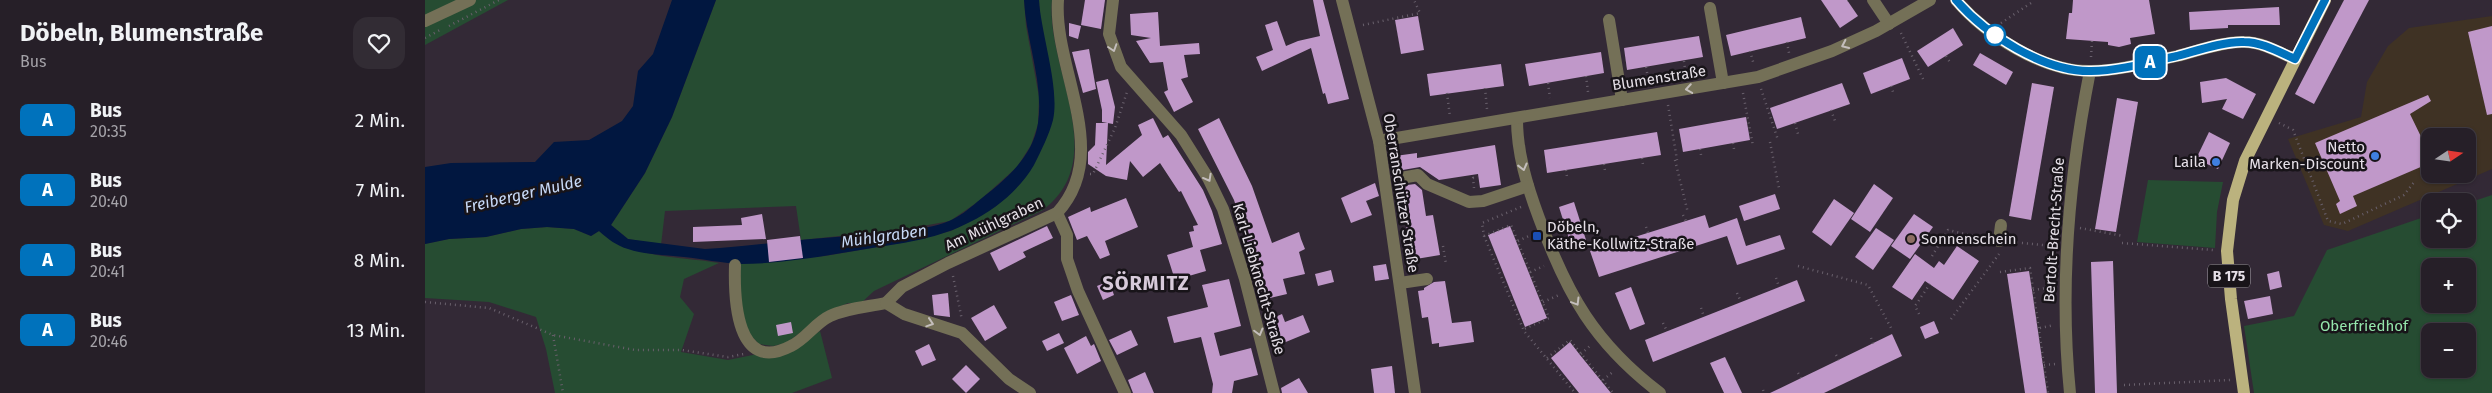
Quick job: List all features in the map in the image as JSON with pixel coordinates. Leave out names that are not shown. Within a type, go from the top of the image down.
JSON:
[{"type":"main road","name":"B 175","points":[[2244,393],[2227,251],[2229,223],[2237,183],[2245,161],[2325,0]]},
{"type":"street","points":[[425,21],[470,0]]},
{"type":"street","name":"Am Mühlgraben","points":[[886,303],[902,287],[948,262],[1057,213],[1068,202],[1079,172],[1080,132],[1061,44],[1058,0]]},
{"type":"street","name":"Karl-Liebknecht-Straße","points":[[1113,0],[1109,34],[1121,67],[1133,83],[1181,135],[1208,178],[1223,209],[1245,279],[1274,393]]},
{"type":"street","name":"Oberranschützer Straße","points":[[1342,0],[1379,141],[1415,393]]},
{"type":"street","points":[[1873,0],[1892,22]]},
{"type":"street","name":"Blumenstraße","points":[[1379,141],[1758,77],[1832,51],[1892,22],[1929,0]]},
{"type":"street","points":[[1956,0],[1991,33],[2021,51],[2047,62],[2090,71],[2152,62],[2245,42],[2271,48],[2295,59]]},
{"type":"street","points":[[1710,8],[1723,84]]},
{"type":"street","points":[[1609,20],[1622,100]]},
{"type":"street","name":"Bertolt-Brecht-Straße","points":[[2070,393],[2066,343],[2065,285],[2067,247],[2077,141],[2090,71]]},
{"type":"street","points":[[1517,119],[1517,143],[1528,186],[1555,262],[1569,291],[1593,328],[1609,346],[1629,368],[1660,393]]},
{"type":"street","points":[[1401,178],[1418,175],[1427,184],[1469,202],[1483,201],[1528,186]]},
{"type":"street","points":[[1057,213],[1067,235],[1067,259],[1078,291],[1125,393]]},
{"type":"street","points":[[1999,248],[2001,225]]},
{"type":"street","points":[[735,265],[735,290],[741,329],[748,342],[757,349],[778,350],[790,347],[828,317],[841,311],[886,303],[904,314],[963,333],[1009,380],[1029,393]]},
{"type":"street","points":[[1400,282],[1427,279]]},
{"type":"path","points":[[1349,27],[1420,14],[1414,0]]},
{"type":"path","points":[[1991,33],[1995,27],[2031,3],[2029,0]]},
{"type":"path","points":[[1892,22],[1924,81]]},
{"type":"path","points":[[2090,71],[2092,41]]},
{"type":"path","points":[[1946,56],[1951,64]]},
{"type":"path","points":[[1758,77],[1778,140]]},
{"type":"path","points":[[1741,80],[1753,146]]},
{"type":"path","points":[[1079,172],[1093,174],[1115,128],[1126,94],[1133,83]]},
{"type":"path","points":[[1891,86],[1894,94]]},
{"type":"path","points":[[1485,88],[1489,123]]},
{"type":"path","points":[[1447,93],[1451,129]]},
{"type":"path","points":[[1666,93],[1676,160],[1688,213]]},
{"type":"path","points":[[1831,110],[1835,121]]},
{"type":"path","points":[[2267,117],[2293,130],[2328,221],[2342,224],[2404,195],[2415,181]]},
{"type":"path","points":[[1795,123],[1799,134]]},
{"type":"path","points":[[1770,142],[1779,188]]},
{"type":"path","points":[[1733,143],[1735,149]]},
{"type":"path","points":[[1700,149],[1701,155]]},
{"type":"path","points":[[1642,158],[1643,165]]},
{"type":"path","points":[[1604,164],[1605,171]]},
{"type":"path","points":[[1566,170],[1567,177]]},
{"type":"path","points":[[1533,202],[1482,223],[1484,236],[1524,329],[1575,393]]},
{"type":"path","points":[[1683,215],[1686,221]]},
{"type":"path","points":[[1484,236],[1511,225],[1549,318],[1524,329]]},
{"type":"path","points":[[2069,226],[2123,236]]},
{"type":"path","points":[[1646,227],[1649,233]]},
{"type":"path","points":[[1517,241],[1543,230]]},
{"type":"path","points":[[1932,256],[1948,230],[1999,248],[2067,247]]},
{"type":"path","points":[[1609,240],[1611,245]]},
{"type":"path","points":[[2122,243],[2227,251]]},
{"type":"path","points":[[1443,246],[1446,264]]},
{"type":"path","points":[[1951,319],[1999,248]]},
{"type":"path","points":[[948,262],[963,333]]},
{"type":"path","points":[[1530,272],[1555,262]]},
{"type":"path","points":[[1798,266],[1868,285],[1891,328]]},
{"type":"path","points":[[2000,272],[2030,268],[2048,393]]},
{"type":"path","points":[[1776,278],[1779,287]]},
{"type":"path","points":[[1919,314],[1915,306],[1930,284]]},
{"type":"path","points":[[2033,290],[2065,285]]},
{"type":"path","points":[[1542,302],[1569,291]]},
{"type":"path","points":[[1737,293],[1741,302]]},
{"type":"path","points":[[425,302],[489,308],[553,335],[635,350],[682,350],[717,356],[739,355],[757,349]]},
{"type":"path","points":[[1701,308],[1704,316]]},
{"type":"path","points":[[1663,323],[1667,331]]},
{"type":"path","points":[[553,335],[563,393]]},
{"type":"path","points":[[1871,338],[1873,344]]},
{"type":"path","points":[[1547,358],[1570,340],[1613,393]]},
{"type":"path","points":[[1836,355],[1839,360]]},
{"type":"path","points":[[2044,365],[2052,364]]},
{"type":"path","points":[[1798,373],[1801,378]]},
{"type":"path","points":[[2124,385],[2208,382],[2242,378]]},
{"type":"shaded area","points":[[2492,16],[2492,169],[2476,176],[2476,128],[2421,128],[2421,183],[2459,183],[2436,193],[2421,193],[2421,200],[2348,231],[2324,225],[2288,139],[2361,117],[2367,82],[2388,46],[2409,28]]},
{"type":"green space","points":[[425,0],[508,0],[425,45]]},
{"type":"green space","points":[[716,0],[1024,0],[1026,26],[1039,97],[1038,124],[1031,145],[1017,167],[979,201],[950,221],[906,229],[801,240],[796,206],[665,211],[661,245],[628,239],[611,225],[645,173],[672,117]]},
{"type":"green space","points":[[1039,0],[1052,0],[1052,26],[1071,110],[1074,138],[1073,165],[1063,189],[1043,210],[874,291],[861,303],[848,303],[831,310],[786,343],[773,346],[759,344],[743,328],[738,264],[825,256],[907,242],[951,231],[996,206],[1020,184],[1054,95],[1040,21]]},
{"type":"green space","points":[[2148,180],[2223,182],[2217,212],[2215,248],[2137,242]]},
{"type":"green space","name":"Oberfriedhof","points":[[2492,195],[2492,393],[2254,393],[2244,326],[2294,316],[2327,250],[2421,218],[2421,248],[2476,248],[2476,200]]},
{"type":"green space","points":[[547,227],[574,229],[591,236],[599,231],[626,247],[641,252],[719,263],[684,279],[680,297],[694,314],[681,352],[728,360],[797,346],[820,331],[832,378],[792,393],[555,393],[546,349],[536,317],[489,302],[425,298],[425,244],[449,239],[486,237],[521,229]]},
{"type":"water","points":[[672,0],[716,0],[672,117],[645,173],[611,225],[628,239],[705,249],[720,248],[913,230],[938,225],[956,217],[997,186],[1015,168],[1030,147],[1035,136],[1038,123],[1039,93],[1024,0],[1039,0],[1052,77],[1054,93],[1053,120],[1045,143],[1028,174],[1006,198],[989,211],[959,228],[910,242],[806,259],[740,264],[726,263],[628,249],[620,246],[599,231],[591,236],[574,229],[547,227],[521,229],[486,237],[449,239],[425,244],[425,167],[451,163],[535,162],[554,142],[589,140],[622,121],[633,106],[638,71],[653,54]]},
{"type":"building","points":[[1085,0],[1105,0],[1101,29],[1081,25]]},
{"type":"building","points":[[1313,0],[1323,0],[1349,99],[1328,104],[1325,93],[1323,94],[1311,48],[1262,71],[1256,57],[1273,50],[1265,25],[1277,21],[1286,46],[1320,36]]},
{"type":"building","points":[[1821,0],[1847,0],[1858,16],[1840,28]]},
{"type":"building","points":[[2073,0],[2149,0],[2155,34],[2130,38],[2131,44],[2119,47],[2108,45],[2108,42],[2066,39],[2069,13],[2072,13]]},
{"type":"building","points":[[2344,0],[2369,0],[2314,104],[2295,94]]},
{"type":"building","points":[[2279,7],[2280,25],[2228,25],[2228,28],[2190,30],[2189,12]]},
{"type":"building","points":[[1158,12],[1160,46],[1199,43],[1200,54],[1184,55],[1188,77],[1181,79],[1193,102],[1174,112],[1164,92],[1168,90],[1163,62],[1150,63],[1136,41],[1151,38],[1131,35],[1130,14]]},
{"type":"building","points":[[1418,16],[1424,50],[1401,54],[1395,20]]},
{"type":"building","points":[[1801,17],[1806,38],[1731,56],[1726,35]]},
{"type":"building","points":[[1069,23],[1081,26],[1078,39],[1069,36]]},
{"type":"building","points":[[2492,26],[2492,114],[2487,115],[2468,32]]},
{"type":"building","points":[[1953,28],[1963,45],[1928,67],[1917,51]]},
{"type":"building","points":[[1699,36],[1703,57],[1627,70],[1624,48]]},
{"type":"building","points":[[1089,49],[1096,89],[1083,93],[1072,52]]},
{"type":"building","points":[[1601,52],[1604,73],[1529,86],[1525,64]]},
{"type":"building","points":[[1980,53],[2013,72],[2006,85],[1973,65]]},
{"type":"building","points":[[1902,58],[1910,79],[1871,94],[1863,73]]},
{"type":"building","points":[[1501,64],[1504,86],[1430,96],[1427,74]]},
{"type":"building","points":[[2226,78],[2256,94],[2243,119],[2222,109],[2227,99],[2202,103],[2200,82]]},
{"type":"building","points":[[1108,79],[1115,107],[1113,124],[1102,122],[1102,110],[1096,82]]},
{"type":"building","points":[[1842,83],[1850,104],[1777,129],[1770,108]]},
{"type":"building","points":[[2032,83],[2054,87],[2031,220],[2009,216]]},
{"type":"building","name":"Netto Marken-Discount","points":[[2428,95],[2431,101],[2410,114],[2421,137],[2421,167],[2353,196],[2357,206],[2340,214],[2336,204],[2340,201],[2315,143]]},
{"type":"building","points":[[2117,98],[2138,102],[2116,232],[2095,229]]},
{"type":"building","points":[[1746,117],[1750,140],[1683,152],[1679,129]]},
{"type":"building","points":[[1153,118],[1163,138],[1168,135],[1203,190],[1212,211],[1222,244],[1200,250],[1206,271],[1175,280],[1167,255],[1193,247],[1189,232],[1194,231],[1193,226],[1198,225],[1181,191],[1179,192],[1160,163],[1143,177],[1130,161],[1127,180],[1106,176],[1088,164],[1088,152],[1095,145],[1096,123],[1108,123],[1106,165],[1142,135],[1138,125]]},
{"type":"building","points":[[1219,118],[1252,186],[1272,243],[1299,232],[1305,249],[1299,252],[1305,274],[1283,279],[1287,294],[1261,300],[1255,272],[1257,272],[1234,200],[1198,129]]},
{"type":"building","points":[[1657,132],[1661,155],[1547,173],[1544,150]]},
{"type":"building","points":[[2209,132],[2230,143],[2218,169],[2196,159]]},
{"type":"building","points":[[1495,145],[1501,185],[1480,188],[1478,174],[1439,180],[1420,167],[1397,171],[1395,156],[1417,153],[1417,158]]},
{"type":"building","points":[[1375,183],[1379,196],[1366,201],[1372,215],[1351,223],[1341,198]]},
{"type":"building","points":[[1415,184],[1422,190],[1426,216],[1433,215],[1440,255],[1416,259],[1415,252],[1410,253],[1406,225],[1411,224],[1407,202],[1402,203],[1400,186]]},
{"type":"building","points":[[1874,184],[1893,198],[1870,232],[1851,219]]},
{"type":"building","points":[[1775,194],[1780,209],[1744,221],[1739,206]]},
{"type":"building","points":[[1126,198],[1138,227],[1105,241],[1110,255],[1100,259],[1087,236],[1077,240],[1068,217],[1090,207],[1091,212]]},
{"type":"building","points":[[1834,199],[1854,213],[1831,246],[1812,232]]},
{"type":"building","points":[[1574,202],[1586,240],[1571,245],[1559,207]]},
{"type":"building","points":[[762,214],[766,239],[693,242],[693,227],[742,225],[741,218]]},
{"type":"building","points":[[1914,214],[1933,227],[1910,259],[1891,246]]},
{"type":"building","points":[[1705,215],[1709,228],[1737,218],[1746,246],[1780,235],[1785,249],[1737,265],[1727,236],[1599,277],[1590,251]]},
{"type":"building","points":[[1047,226],[1053,238],[1023,252],[1026,257],[999,271],[990,253]]},
{"type":"building","points":[[1510,226],[1547,318],[1525,327],[1488,235]]},
{"type":"building","points":[[1876,228],[1894,240],[1873,270],[1855,257]]},
{"type":"building","points":[[800,236],[803,258],[769,262],[767,240]]},
{"type":"building","points":[[1957,246],[1979,261],[1953,300],[1925,281],[1912,300],[1892,287],[1915,254],[1934,268],[1939,261],[1944,265]]},
{"type":"building","points":[[2113,261],[2117,393],[2095,393],[2091,262]]},
{"type":"building","points":[[1386,264],[1389,279],[1375,281],[1373,266]]},
{"type":"building","points":[[1331,270],[1334,282],[1318,286],[1315,274]]},
{"type":"building","points":[[2029,271],[2047,393],[2025,393],[2007,274]]},
{"type":"building","points":[[2279,271],[2282,287],[2270,290],[2267,274]]},
{"type":"building","points":[[1229,279],[1241,326],[1214,333],[1220,356],[1251,348],[1258,375],[1234,381],[1232,393],[1212,393],[1213,384],[1201,337],[1174,343],[1167,317],[1208,307],[1202,285]]},
{"type":"building","points":[[1797,280],[1805,301],[1653,362],[1645,340]]},
{"type":"building","points":[[1109,281],[1114,295],[1103,300],[1097,286]]},
{"type":"building","points":[[1445,281],[1452,323],[1471,321],[1474,342],[1439,347],[1439,343],[1432,344],[1428,317],[1422,318],[1418,291],[1424,290],[1424,288],[1434,282]]},
{"type":"building","points":[[1631,287],[1645,324],[1630,330],[1615,293]]},
{"type":"building","points":[[948,293],[950,317],[934,315],[932,295]]},
{"type":"building","points":[[1071,295],[1079,315],[1062,321],[1054,302]]},
{"type":"building","points":[[2270,296],[2273,314],[2248,319],[2244,301]]},
{"type":"building","points":[[994,305],[1007,328],[985,341],[971,318]]},
{"type":"building","points":[[1282,314],[1285,322],[1303,315],[1310,332],[1276,346],[1266,321]]},
{"type":"building","points":[[1934,321],[1939,333],[1925,339],[1920,327]]},
{"type":"building","points":[[791,322],[793,333],[778,336],[776,325]]},
{"type":"building","points":[[1131,330],[1138,345],[1117,355],[1109,340]]},
{"type":"building","points":[[1059,333],[1064,343],[1047,351],[1042,341]]},
{"type":"building","points":[[1892,334],[1902,356],[1824,393],[1770,393]]},
{"type":"building","points":[[1086,336],[1091,346],[1094,344],[1101,361],[1077,374],[1064,348]]},
{"type":"building","points":[[1570,342],[1611,393],[1579,393],[1551,358]]},
{"type":"building","points":[[929,344],[936,360],[922,366],[915,351]]},
{"type":"building","points":[[1725,357],[1742,393],[1724,393],[1710,363]]},
{"type":"building","points":[[966,365],[980,379],[966,393],[952,379]]},
{"type":"building","points":[[1392,366],[1395,393],[1374,393],[1371,369]]},
{"type":"building","points":[[1145,372],[1154,393],[1133,393],[1128,380]]},
{"type":"building","points":[[1299,378],[1308,393],[1282,393],[1281,388]]},
{"type":"bus line","name":"A","points":[[1956,0],[1991,33],[2008,44],[2047,62],[2090,71],[2152,62],[2237,42],[2271,48],[2295,59],[2325,0]]},
{"type":"place","name":"Netto Marken-Discount","points":[[2375,156]]},
{"type":"place","name":"Laila","points":[[2216,162]]},
{"type":"place","name":"Döbeln, Käthe-Kollwitz-Straße","points":[[1537,236]]},
{"type":"place","name":"Sonnenschein","points":[[1911,239]]},
{"type":"district","name":"SÖRMITZ","points":[[1146,283]]},
{"type":"water label","name":"Freiberger Mulde","points":[[523,194]]},
{"type":"water label","name":"Mühlgraben","points":[[884,236]]}]
